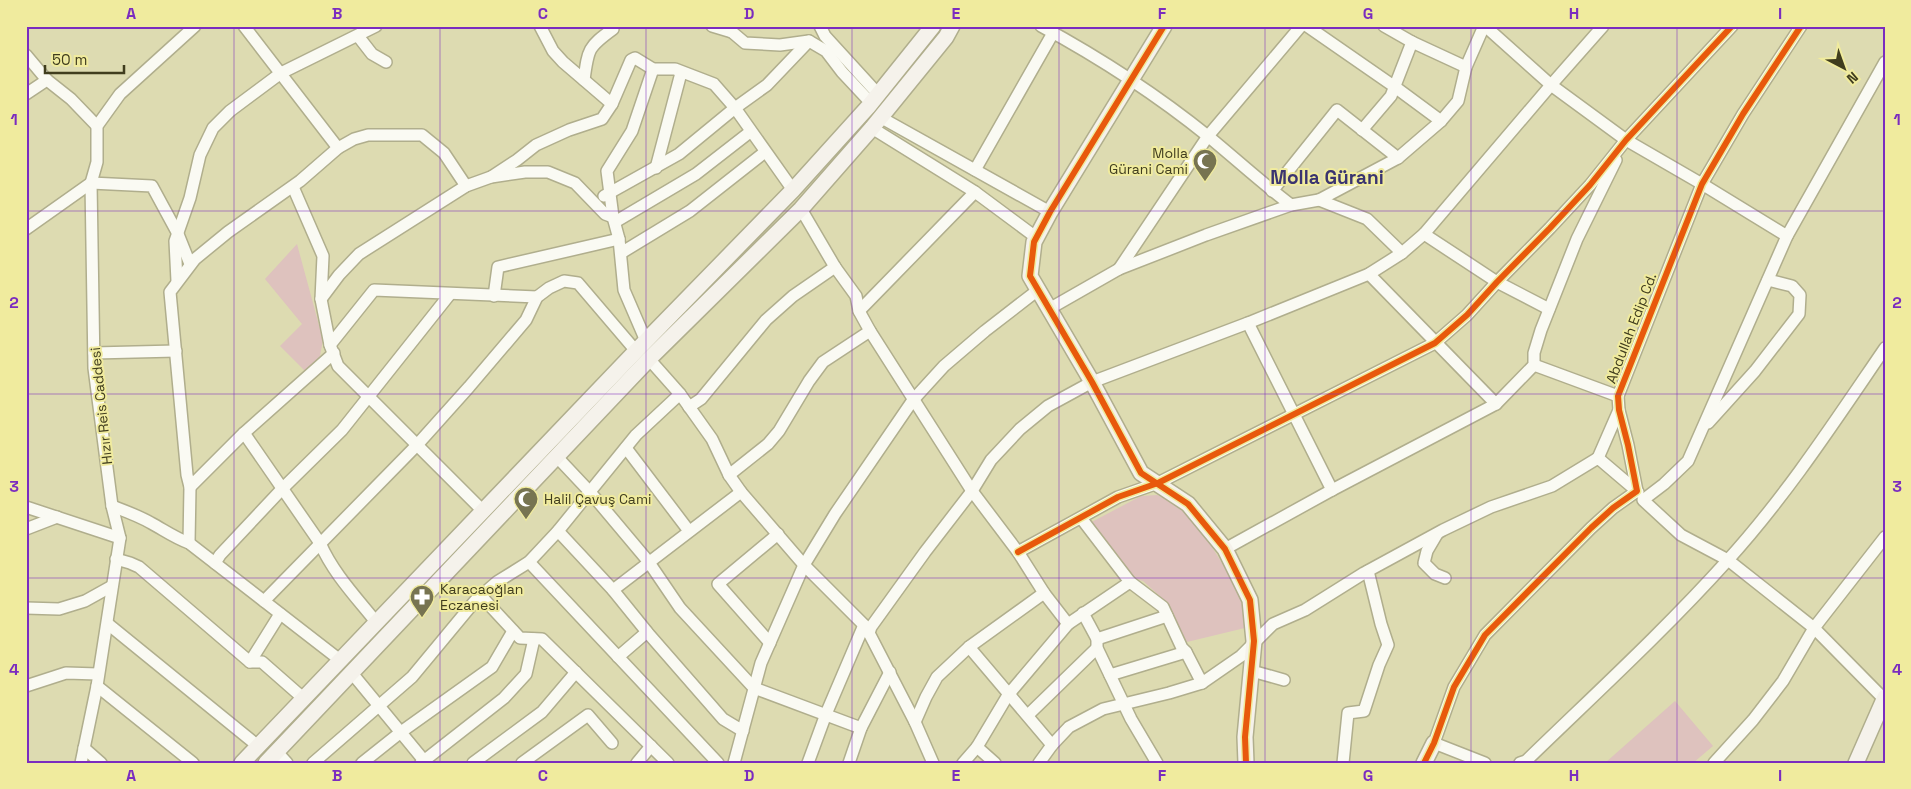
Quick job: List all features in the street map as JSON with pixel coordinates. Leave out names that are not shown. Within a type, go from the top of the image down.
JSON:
[{"type":"main road","points":[[242,763],[483,511],[643,350],[793,190],[874,98],[933,26]]},
{"type":"main road","points":[[266,763],[557,457],[643,350],[800,209],[876,123],[946,37],[952,26]]},
{"type":"main road","points":[[1164,26],[1050,212],[1034,242],[1030,276],[1092,382],[1141,472],[1188,504],[1224,550],[1250,600],[1254,641],[1245,737],[1246,763]]},
{"type":"main road","points":[[1857,763],[1884,698]]},
{"type":"main road","points":[[1424,763],[1434,743]]},
{"type":"street","points":[[26,55],[46,80],[72,99],[97,126],[120,94],[195,26]]},
{"type":"street","points":[[244,26],[338,148]]},
{"type":"street","points":[[177,281],[175,241],[190,198],[200,155],[213,128],[230,111],[281,73],[376,26]]},
{"type":"street","points":[[540,26],[553,51],[562,62],[612,104]]},
{"type":"street","points":[[712,26],[730,29],[745,43],[814,44],[826,50],[842,72],[874,98]]},
{"type":"street","points":[[1041,26],[1132,80],[1208,136],[1291,205]]},
{"type":"street","points":[[1119,269],[1208,136],[1301,26]]},
{"type":"street","points":[[1307,26],[1396,86],[1441,120]]},
{"type":"street","points":[[1384,26],[1412,42],[1466,67]]},
{"type":"street","points":[[1049,309],[1119,269],[1206,235],[1291,205],[1319,200],[1398,158],[1441,120],[1458,100],[1466,67],[1485,26],[1551,85],[1626,140],[1787,236]]},
{"type":"street","points":[[808,763],[826,714],[867,629],[871,627],[972,491],[991,460],[1020,429],[1048,406],[1092,382],[1248,323],[1369,274],[1402,253],[1424,234],[1603,26]]},
{"type":"street","points":[[1018,552],[1118,497],[1158,483],[1435,343],[1467,315],[1590,186],[1626,140],[1732,26]]},
{"type":"street","name":"Abdullah Edip Cd.","points":[[1640,496],[1619,410],[1618,396],[1702,184],[1744,114],[1801,26]]},
{"type":"street","points":[[584,80],[588,52],[599,39],[613,29]]},
{"type":"street","points":[[591,198],[602,197],[679,154],[735,108],[767,85],[814,44],[825,30],[874,98]]},
{"type":"street","points":[[975,170],[1053,33]]},
{"type":"street","points":[[358,36],[372,54],[386,62]]},
{"type":"street","points":[[1362,130],[1391,96],[1412,42]]},
{"type":"street","points":[[491,177],[536,145],[569,130],[602,119],[612,104],[631,60],[635,58],[654,69],[675,69],[681,73],[698,77],[714,84],[735,108],[750,132],[793,190]]},
{"type":"street","points":[[1485,763],[1434,743],[1454,687],[1484,635],[1591,528],[1613,508],[1664,484],[1688,460],[1787,236],[1885,62]]},
{"type":"street","points":[[643,350],[624,290],[621,253],[609,193],[607,170],[632,131],[654,69]]},
{"type":"street","points":[[656,168],[681,73]]},
{"type":"street","points":[[26,94],[46,80]]},
{"type":"street","points":[[1272,190],[1337,110],[1398,158]]},
{"type":"street","points":[[876,123],[975,170],[1050,212]]},
{"type":"street","points":[[876,123],[1037,238]]},
{"type":"street","name":"Hızır Reis Caddesi","points":[[81,763],[108,624],[120,538],[112,506],[94,368],[90,183],[97,162],[97,126]]},
{"type":"street","points":[[614,220],[696,174],[750,132]]},
{"type":"street","points":[[190,543],[190,487],[187,475],[170,292],[190,264],[228,232],[293,186],[338,148],[354,139],[368,135],[422,135],[444,153],[466,186]]},
{"type":"street","points":[[1224,550],[1332,490],[1496,404],[1534,366],[1534,353],[1577,239],[1626,140]]},
{"type":"street","points":[[621,253],[690,211],[765,152]]},
{"type":"street","points":[[321,299],[339,275],[359,254],[466,186],[491,177],[525,172],[548,172],[575,183],[605,214],[614,220]]},
{"type":"street","points":[[26,230],[90,183],[152,186],[178,234],[190,264]]},
{"type":"street","points":[[293,186],[323,256],[321,299],[332,349],[338,366],[483,511]]},
{"type":"street","points":[[859,311],[975,192]]},
{"type":"street","points":[[1319,200],[1368,218],[1402,253]]},
{"type":"street","points":[[800,209],[835,268],[856,296],[859,311],[870,332],[913,400],[972,491],[1018,552],[1044,593],[1068,624]]},
{"type":"street","points":[[1424,234],[1497,282],[1549,309]]},
{"type":"street","points":[[494,296],[498,267],[619,239]]},
{"type":"street","points":[[689,406],[701,399],[766,320],[793,296],[835,268]]},
{"type":"street","points":[[1369,274],[1496,404]]},
{"type":"street","points":[[1700,432],[1754,372],[1799,314],[1800,295],[1792,286],[1768,280]]},
{"type":"street","points":[[264,601],[417,445],[469,388],[526,320],[537,298],[549,288],[564,281],[578,283],[643,350],[680,394],[712,439],[729,475],[741,492],[804,564],[867,629],[915,722],[933,763]]},
{"type":"street","points":[[190,487],[332,349],[374,290],[537,298]]},
{"type":"street","points":[[734,763],[761,663],[804,564],[872,458],[913,400],[944,366],[1038,290]]},
{"type":"street","points":[[215,563],[220,555],[282,489],[342,430],[450,294]]},
{"type":"street","points":[[1248,323],[1332,490]]},
{"type":"street","points":[[729,475],[768,444],[779,431],[809,381],[823,362],[870,332]]},
{"type":"street","points":[[1520,763],[1526,761],[1582,707],[1728,560],[1796,477],[1885,348]]},
{"type":"street","points":[[94,352],[176,351]]},
{"type":"street","points":[[1534,366],[1618,396]]},
{"type":"street","points":[[313,763],[380,707],[412,677],[481,596],[497,582],[529,562],[558,531],[636,436],[680,394]]},
{"type":"street","points":[[1039,763],[1068,727],[1103,709],[1202,683],[1241,656],[1273,624],[1305,610],[1368,571],[1438,532],[1491,507],[1552,486],[1598,458],[1619,410]]},
{"type":"street","points":[[244,433],[320,544],[340,578],[376,622]]},
{"type":"street","points":[[626,448],[689,531]]},
{"type":"street","points":[[557,457],[590,492],[648,561],[680,608],[754,688],[861,728]]},
{"type":"street","points":[[1598,458],[1681,535],[1728,560],[1814,628],[1884,698]]},
{"type":"street","points":[[613,590],[648,561],[741,492]]},
{"type":"street","points":[[112,506],[152,524],[175,538],[190,543],[340,660]]},
{"type":"street","points":[[26,507],[120,538]]},
{"type":"street","points":[[26,529],[57,517]]},
{"type":"street","points":[[1081,518],[1130,582],[1162,607],[1202,683]]},
{"type":"street","points":[[558,531],[613,590],[723,719],[743,731]]},
{"type":"street","points":[[1438,532],[1427,551],[1424,563],[1435,574],[1445,578]]},
{"type":"street","points":[[770,643],[718,584],[778,534]]},
{"type":"street","points":[[1714,763],[1753,720],[1784,681],[1814,628],[1885,538]]},
{"type":"street","points":[[116,559],[130,563],[138,568],[250,662],[262,662],[303,698]]},
{"type":"street","points":[[529,562],[718,763]]},
{"type":"street","points":[[1344,763],[1348,713],[1364,711],[1379,665],[1388,645],[1368,571]]},
{"type":"street","points":[[963,763],[977,747],[1008,695],[1068,624],[1130,582]]},
{"type":"street","points":[[26,608],[59,609],[85,602],[112,586]]},
{"type":"street","points":[[915,722],[937,677],[970,647],[1044,593]]},
{"type":"street","points":[[481,596],[520,638],[542,639],[668,763]]},
{"type":"street","points":[[1083,613],[1131,719],[1157,763]]},
{"type":"street","points":[[250,662],[280,614]]},
{"type":"street","points":[[1028,715],[1097,643],[1167,616]]},
{"type":"street","points":[[108,624],[258,746]]},
{"type":"street","points":[[362,763],[401,732],[492,668],[513,631]]},
{"type":"street","points":[[618,658],[647,632]]},
{"type":"street","points":[[352,672],[424,762],[504,698],[526,674],[534,639]]},
{"type":"street","points":[[970,647],[1008,695],[1028,715],[1052,745]]},
{"type":"street","points":[[1110,675],[1186,652]]},
{"type":"street","points":[[1252,671],[1284,680]]},
{"type":"street","points":[[473,763],[542,712],[576,672]]},
{"type":"street","points":[[849,763],[861,728],[890,672]]},
{"type":"street","points":[[26,686],[66,673],[98,680],[192,763]]},
{"type":"street","points":[[522,763],[588,715],[612,743]]},
{"type":"street","points":[[637,763],[651,746]]},
{"type":"street","points":[[977,747],[995,763]]},
{"type":"street","points":[[84,748],[101,763]]},
{"type":"street","points":[[276,752],[287,763]]},
{"type":"shaded area","points":[[297,244],[323,340],[320,356],[309,375],[280,346],[302,324],[265,279]]},
{"type":"shaded area","points":[[1157,495],[1175,502],[1199,526],[1246,602],[1249,627],[1187,642],[1163,599],[1143,581],[1128,577],[1086,525],[1141,496]]},
{"type":"shaded area","points":[[1675,701],[1713,746],[1693,763],[1605,763]]},
{"type":"cycle path","points":[[1164,26],[1050,212],[1034,242],[1030,276],[1092,382],[1141,473],[1188,504],[1225,549],[1250,600],[1254,641],[1245,737],[1246,763]]},
{"type":"cycle path","points":[[1018,552],[1118,497],[1158,483],[1435,343],[1467,315],[1550,228],[1590,185],[1626,140],[1732,26]]},
{"type":"cycle path","points":[[1424,763],[1434,743],[1454,687],[1485,635],[1591,528],[1613,508],[1637,491],[1619,410],[1618,396],[1702,184],[1743,114],[1801,26]]},
{"type":"place","name":"Molla Gürani Cami","points":[[1205,182]]},
{"type":"place","name":"Halil Çavuş Cami","points":[[526,520]]},
{"type":"place","name":"Karacaoğlan Eczanesi","points":[[422,618]]},
{"type":"district","name":"Molla Gürani","points":[[1327,177]]}]
